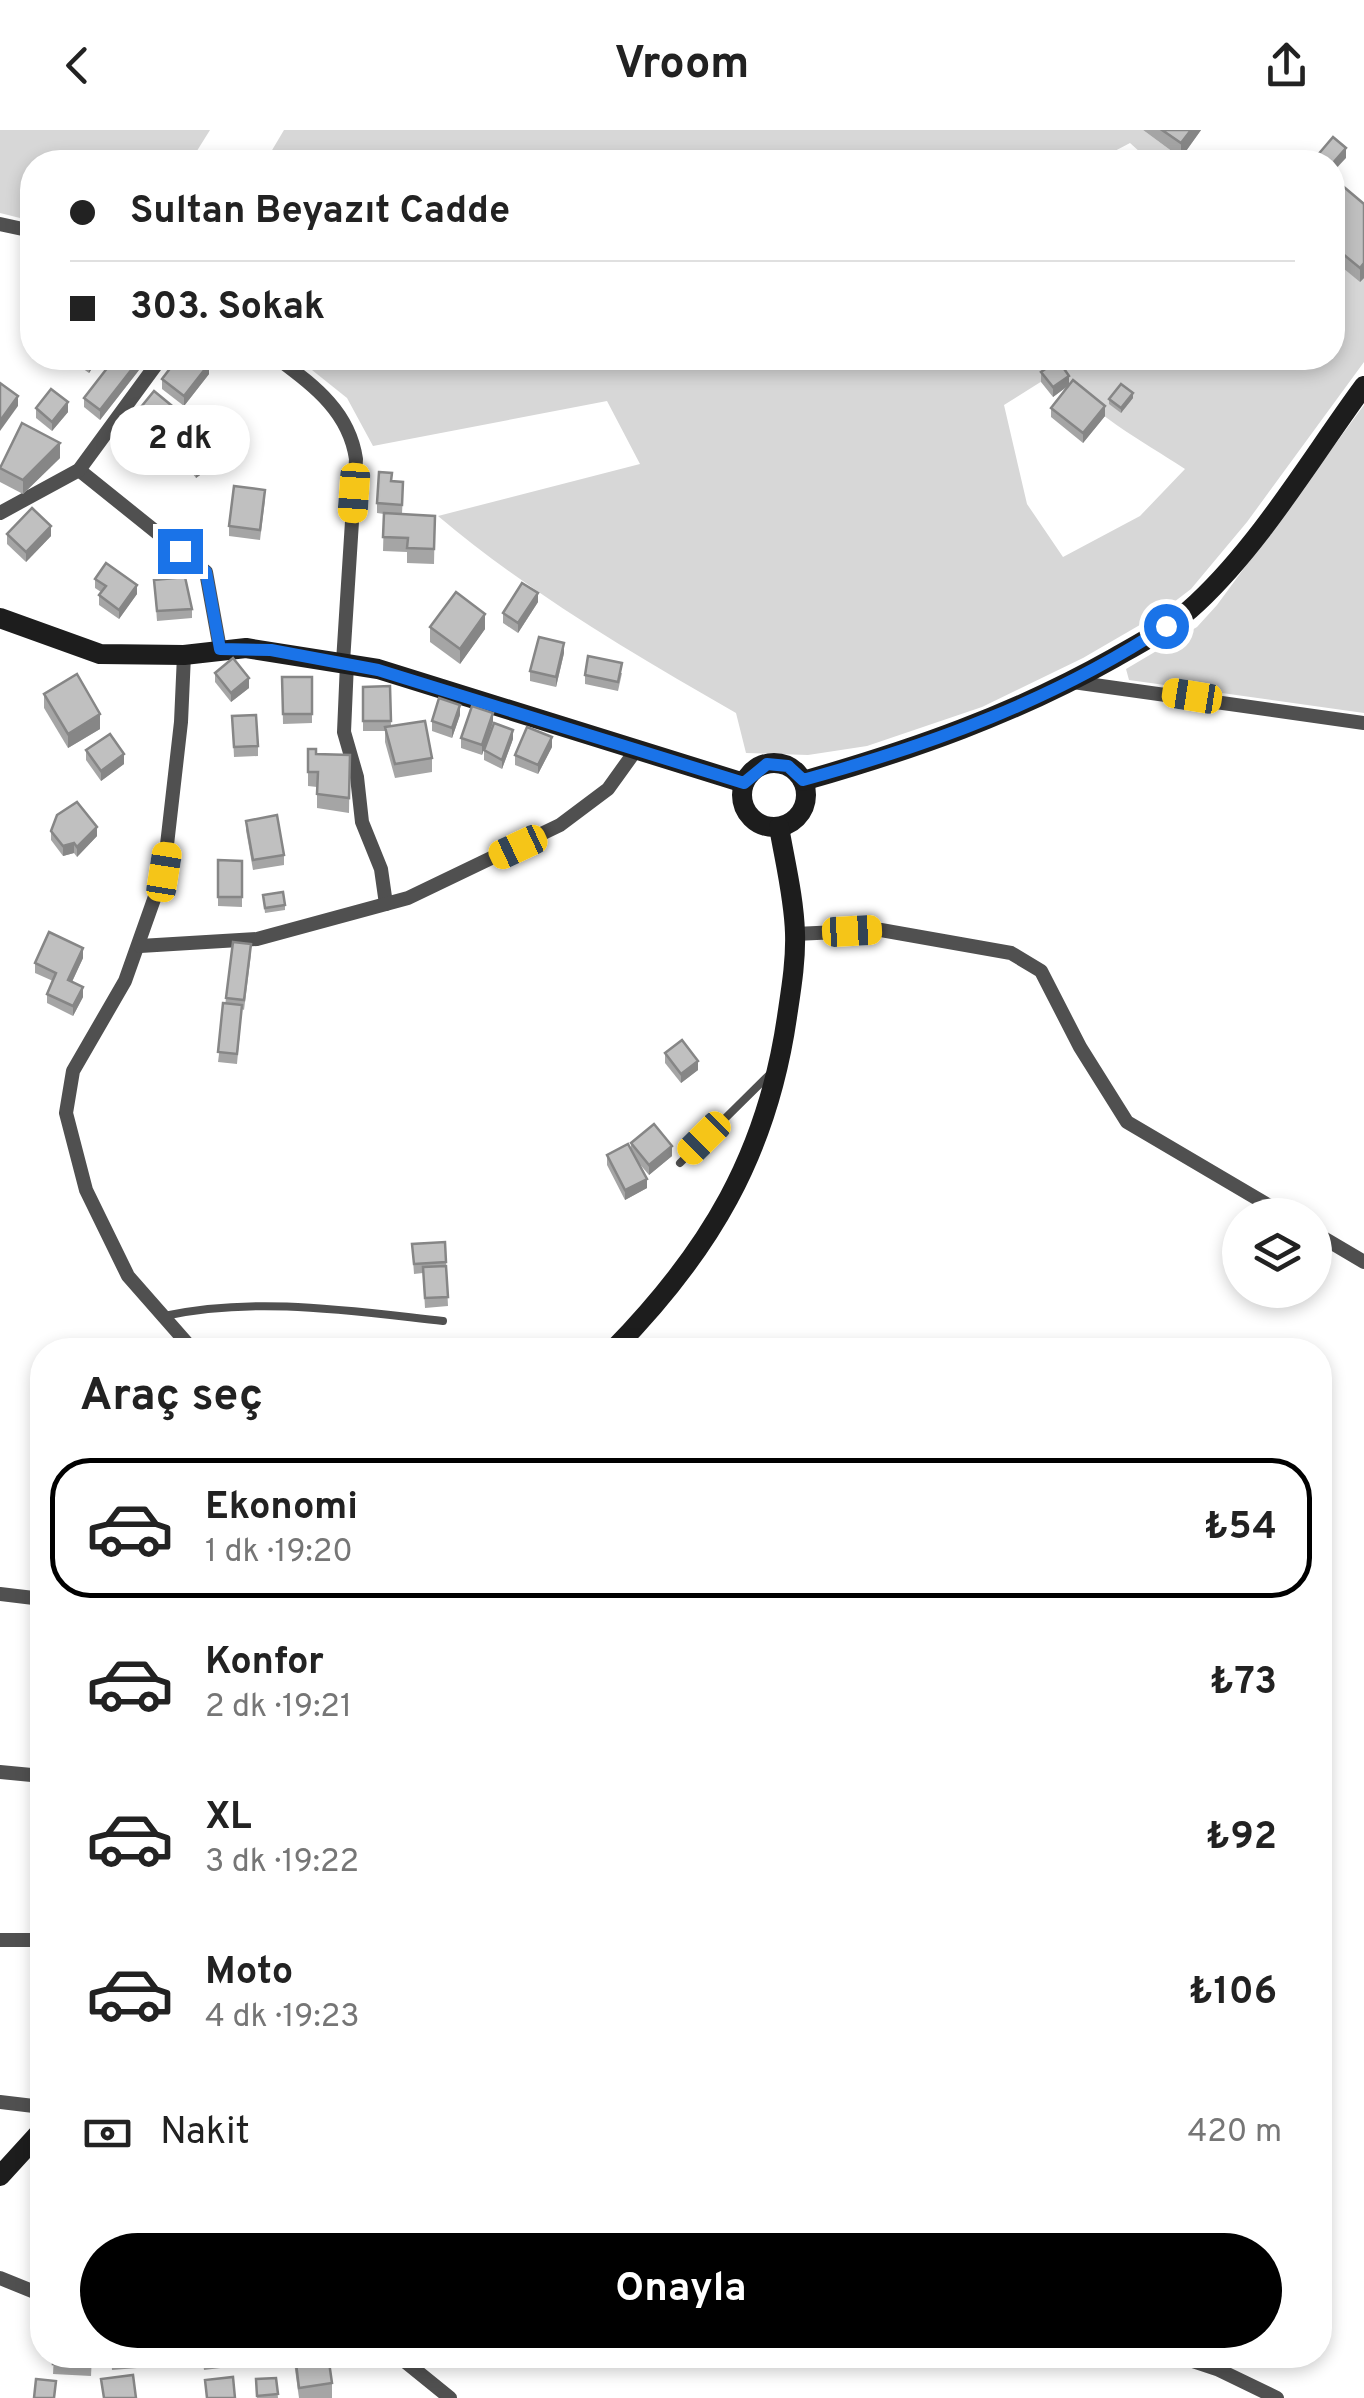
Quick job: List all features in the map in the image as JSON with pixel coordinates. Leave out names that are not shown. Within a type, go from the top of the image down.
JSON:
[{"type":"street","points":[[0,513],[79,470],[152,370]]},
{"type":"street","points":[[292,370],[330,401],[354,440],[344,732],[357,777],[362,822],[382,869],[386,904]]},
{"type":"street","points":[[803,780],[949,736],[1072,682],[1139,644],[1196,604],[1245,547],[1364,386]]},
{"type":"street","points":[[79,470],[206,572],[220,649]]},
{"type":"street","points":[[0,618],[100,654],[184,656],[220,649],[271,650],[345,662],[744,783]]},
{"type":"street","points":[[181,1338],[128,1276],[105,1232],[86,1190],[66,1113],[73,1070],[112,1008],[154,910],[171,829],[184,656]]},
{"type":"street","points":[[1072,682],[1364,724]]},
{"type":"street","points":[[140,946],[257,939],[386,904],[560,825],[608,789],[636,750]]},
{"type":"street","points":[[777,763],[788,766],[803,780],[803,810],[780,827],[768,827],[749,816],[742,795],[744,783],[757,768],[777,763]]},
{"type":"street","points":[[625,1338],[670,1290],[716,1227],[751,1154],[779,1064],[795,934],[780,827]]},
{"type":"street","points":[[795,934],[880,930],[1011,953],[1041,972],[1127,1122],[1255,1198]]},
{"type":"street","points":[[1332,1243],[1364,1262]]},
{"type":"street","points":[[0,1594],[30,1598]]},
{"type":"street","points":[[0,1772],[30,1775]]},
{"type":"street","points":[[0,1940],[30,1940]]},
{"type":"street","points":[[0,2102],[30,2106]]},
{"type":"street","points":[[0,2176],[30,2143]]},
{"type":"street","points":[[0,2278],[30,2290]]},
{"type":"street","points":[[413,2368],[450,2398]]},
{"type":"street","points":[[1218,2368],[1277,2398]]},
{"type":"lane","points":[[680,1163],[779,1064]]},
{"type":"lane","points":[[162,1317],[192,1310],[289,1306],[443,1321]]},
{"type":"shaded area","points":[[0,130],[210,130],[198,150],[20,150],[20,218],[0,213]]},
{"type":"shaded area","points":[[284,130],[1143,130],[1170,150],[1138,150],[1130,143],[1117,150],[272,150]]},
{"type":"shaded area","points":[[1345,266],[1364,278],[1364,362],[1247,522],[1191,589],[1157,615],[1083,658],[982,707],[867,746],[808,755],[746,753],[736,713],[546,597],[438,516],[640,464],[607,401],[373,446],[347,398],[312,370],[1345,370]],"holes":[[[1058,371],[1085,400],[1185,469],[1140,516],[1063,557],[1027,504],[1004,405]]]},
{"type":"shaded area","points":[[1364,405],[1364,713],[1129,680],[1126,669],[1197,627],[1217,605]]},
{"type":"building","points":[[1162,130],[1191,130],[1181,143]]},
{"type":"building","points":[[1333,137],[1346,148],[1344,150],[1322,150]]},
{"type":"building","points":[[1345,188],[1364,204],[1364,263],[1360,268],[1345,256]]},
{"type":"building","points":[[106,370],[131,370],[100,410],[84,398]]},
{"type":"building","points":[[169,370],[204,370],[184,396],[162,379]]},
{"type":"building","points":[[1065,370],[1069,376],[1053,387],[1041,372]]},
{"type":"building","points":[[1073,380],[1105,406],[1083,433],[1051,408]]},
{"type":"building","points":[[0,383],[18,396],[0,421]]},
{"type":"building","points":[[1121,384],[1133,393],[1121,408],[1109,399]]},
{"type":"building","points":[[51,389],[68,402],[52,422],[36,408]]},
{"type":"building","points":[[154,391],[177,410],[151,441],[128,423]]},
{"type":"building","points":[[212,419],[230,443],[196,469],[178,444]]},
{"type":"building","points":[[22,423],[60,443],[23,480],[0,468]]},
{"type":"building","points":[[379,472],[392,473],[391,481],[403,482],[402,505],[377,503]]},
{"type":"building","points":[[234,486],[265,490],[260,530],[229,526]]},
{"type":"building","points":[[32,508],[51,526],[26,552],[7,534]]},
{"type":"building","points":[[384,513],[435,516],[434,549],[407,548],[408,538],[383,537]]},
{"type":"building","points":[[106,563],[137,585],[119,610],[99,595],[106,586],[95,579]]},
{"type":"building","points":[[185,577],[192,609],[157,611],[154,580]]},
{"type":"building","points":[[522,583],[538,593],[518,623],[503,613]]},
{"type":"building","points":[[456,592],[485,614],[460,649],[430,627]]},
{"type":"building","points":[[539,637],[564,643],[556,677],[530,671]]},
{"type":"building","points":[[588,656],[622,663],[618,682],[585,675]]},
{"type":"building","points":[[233,658],[249,678],[231,693],[215,673]]},
{"type":"building","points":[[77,674],[100,714],[68,734],[44,694]]},
{"type":"building","points":[[282,677],[312,677],[312,714],[283,714]]},
{"type":"building","points":[[390,686],[391,721],[363,721],[363,687]]},
{"type":"building","points":[[439,698],[460,705],[452,728],[432,721]]},
{"type":"building","points":[[472,706],[493,713],[482,745],[461,738]]},
{"type":"building","points":[[256,715],[258,746],[234,747],[232,716]]},
{"type":"building","points":[[425,721],[432,758],[395,764],[385,727]]},
{"type":"building","points":[[494,723],[513,730],[502,760],[484,750]]},
{"type":"building","points":[[527,727],[552,737],[538,765],[515,755]]},
{"type":"building","points":[[110,734],[124,754],[101,771],[86,750]]},
{"type":"building","points":[[308,749],[316,749],[316,754],[350,755],[349,798],[317,794],[318,772],[308,772]]},
{"type":"building","points":[[77,802],[97,827],[77,847],[74,843],[63,846],[51,831],[57,815]]},
{"type":"building","points":[[277,815],[284,855],[253,860],[246,821]]},
{"type":"building","points":[[218,860],[242,861],[242,897],[218,897]]},
{"type":"building","points":[[283,892],[285,905],[265,908],[263,895]]},
{"type":"building","points":[[49,932],[83,948],[68,980],[83,987],[73,1006],[47,994],[56,973],[35,963]]},
{"type":"building","points":[[233,942],[251,944],[244,1000],[226,998]]},
{"type":"building","points":[[223,1003],[242,1005],[237,1054],[218,1052]]},
{"type":"building","points":[[682,1040],[698,1061],[681,1074],[665,1053]]},
{"type":"building","points":[[654,1124],[672,1146],[649,1165],[631,1143]]},
{"type":"building","points":[[628,1144],[647,1179],[625,1190],[607,1155]]},
{"type":"building","points":[[445,1242],[446,1262],[414,1264],[412,1244]]},
{"type":"building","points":[[446,1266],[448,1297],[425,1298],[423,1267]]},
{"type":"building","points":[[297,2368],[330,2368],[332,2383],[299,2388]]},
{"type":"building","points":[[133,2375],[136,2398],[104,2398],[101,2379]]},
{"type":"building","points":[[233,2377],[235,2398],[207,2398],[205,2380]]},
{"type":"building","points":[[276,2378],[278,2394],[257,2396],[256,2379]]},
{"type":"building","points":[[36,2379],[56,2381],[54,2398],[34,2398]]},
{"type":"route","points":[[180,551],[206,572],[220,649],[271,650],[378,670],[744,783],[757,768],[767,764],[788,766],[803,780],[949,736],[1072,682],[1166,626]]}]
